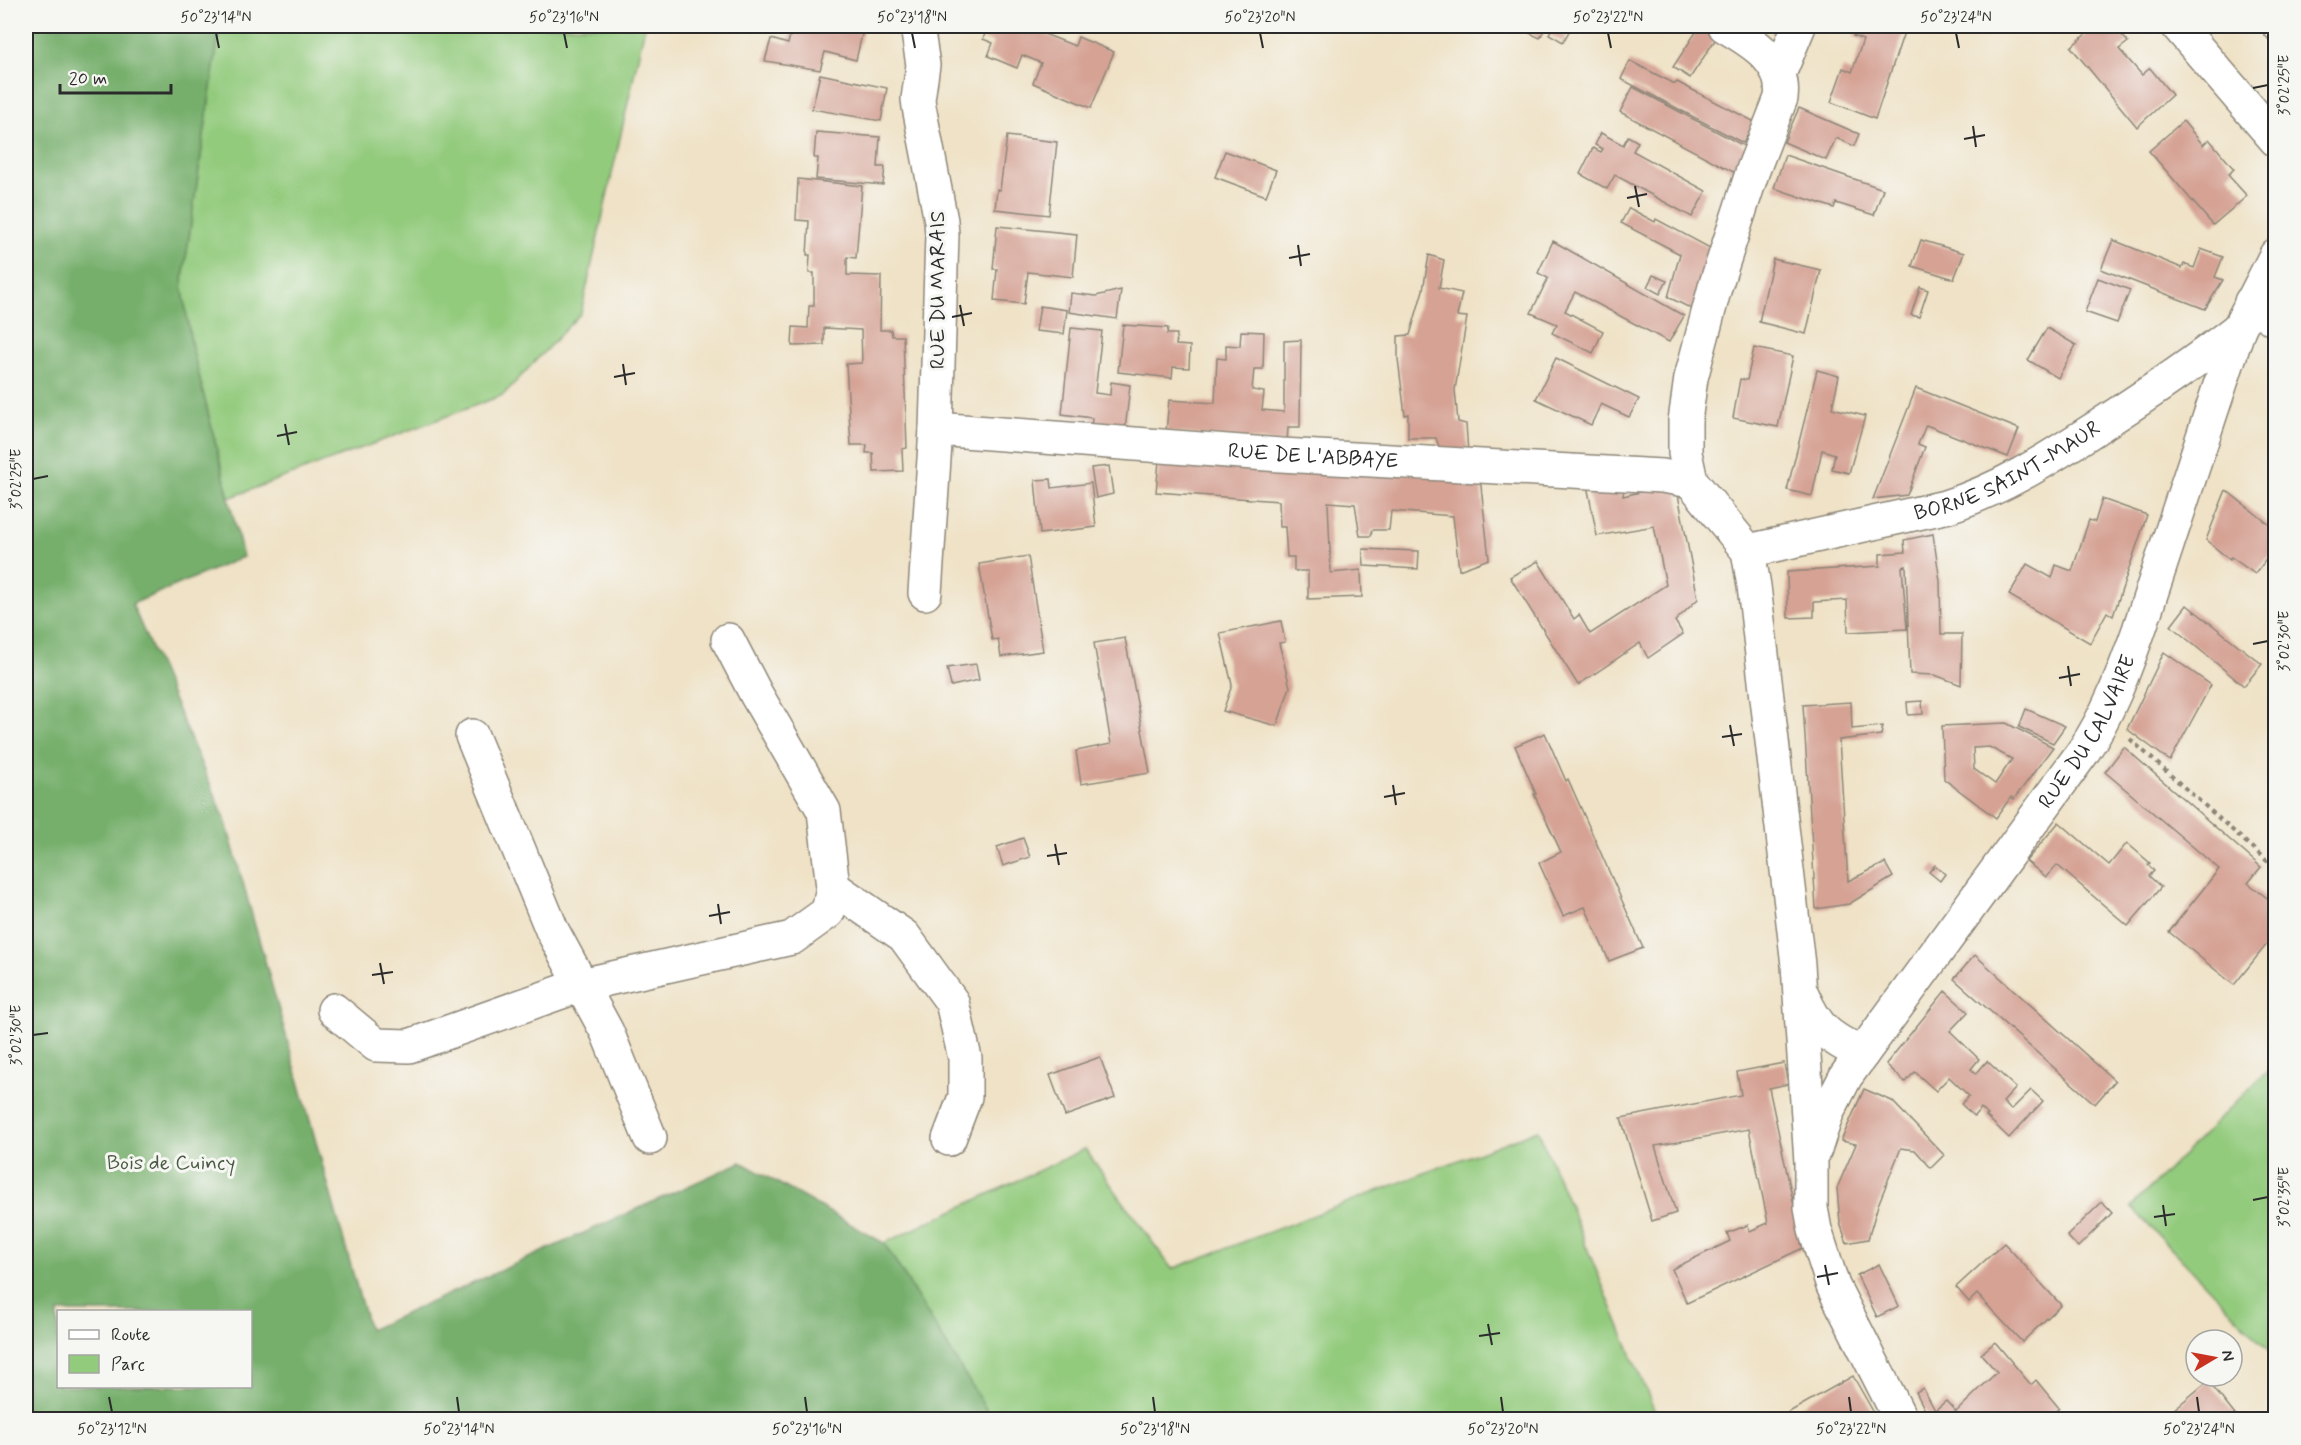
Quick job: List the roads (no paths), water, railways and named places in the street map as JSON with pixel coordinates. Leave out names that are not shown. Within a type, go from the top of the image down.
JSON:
[{"type":"street","name":"RUE DU MARAIS","points":[[917,26],[923,65],[919,107],[942,221],[936,429],[925,592]]},
{"type":"street","points":[[1725,26],[1760,49],[1779,74],[1782,89],[1781,98],[1753,170],[1724,257],[1691,378],[1684,438],[1686,467],[1691,481],[1748,552],[1763,651],[1799,988],[1811,1162],[1811,1208],[1822,1256],[1833,1286],[1901,1419]]},
{"type":"street","points":[[1779,74],[1799,26]]},
{"type":"street","points":[[2178,26],[2276,140]]},
{"type":"street","name":"RUE DU CALVAIRE","points":[[1811,1162],[1835,1095],[1862,1054],[2083,752],[2103,719],[2127,664],[2210,420],[2255,317],[2276,255]]},
{"type":"street","name":"BORNE SAINT-MAUR","points":[[1748,552],[1944,507],[2003,485],[2033,469],[2150,394],[2255,317]]},
{"type":"street","name":"RUE DE L'ABBAYE","points":[[936,429],[1281,455],[1662,476],[1691,481]]},
{"type":"street","points":[[334,1010],[376,1045],[409,1046],[581,986],[792,938],[828,912],[833,887],[824,811],[756,694],[728,640]]},
{"type":"street","points":[[472,736],[552,930],[607,1032],[650,1138]]},
{"type":"street","points":[[833,887],[904,936],[952,1002],[965,1058],[965,1097],[949,1139]]},
{"type":"street","points":[[1799,988],[1810,1014],[1821,1029],[1832,1038],[1862,1054]]},
{"type":"park label","name":"Bois de Cuincy","points":[[171,1163]]}]
